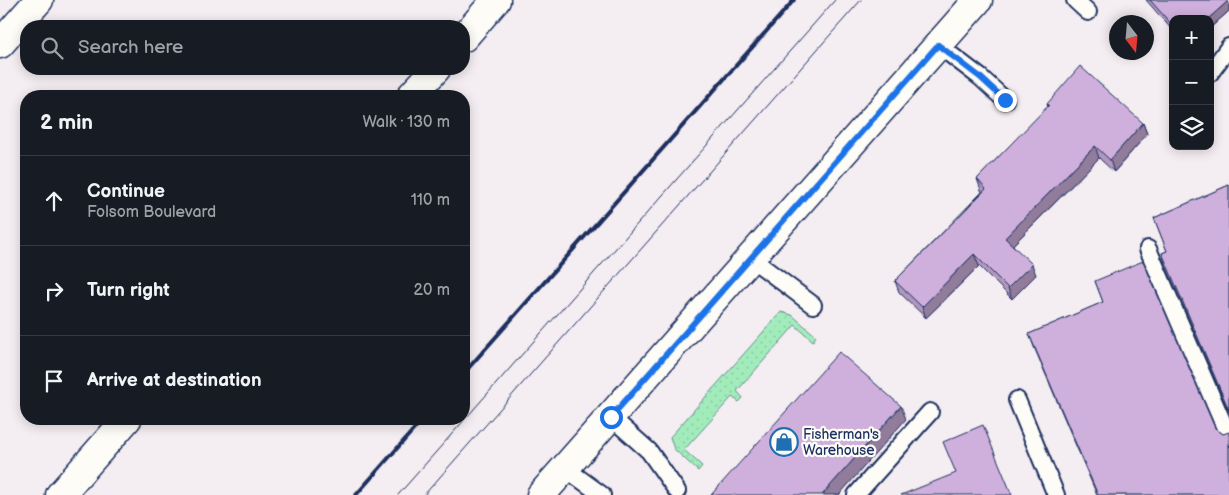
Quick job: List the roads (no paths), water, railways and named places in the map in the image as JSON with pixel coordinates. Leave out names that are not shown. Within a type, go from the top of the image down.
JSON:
[{"type":"main road","points":[[21,20],[39,0]]},
{"type":"main road","points":[[541,495],[752,259],[978,0]]},
{"type":"main road","points":[[470,27],[483,4]]},
{"type":"main road","points":[[0,44],[20,21]]},
{"type":"main road","points":[[417,90],[430,75]]},
{"type":"main road","points":[[60,495],[122,425]]},
{"type":"lane","points":[[1075,0],[1088,12]]},
{"type":"lane","points":[[938,45],[980,77],[1005,100]]},
{"type":"lane","points":[[1214,68],[1229,47]]},
{"type":"lane","points":[[1148,249],[1229,437]]},
{"type":"lane","points":[[752,259],[812,305]]},
{"type":"lane","points":[[1017,400],[1056,495]]},
{"type":"lane","points":[[856,495],[930,412]]},
{"type":"lane","points":[[611,417],[649,451],[677,491]]},
{"type":"lane","points":[[565,468],[602,495]]},
{"type":"tram line","points":[[470,413],[835,0]]},
{"type":"tram line","points":[[424,495],[861,0]]},
{"type":"tram line","points":[[398,495],[460,425]]},
{"type":"railway","points":[[470,366],[794,0]]},
{"type":"railway","points":[[356,495],[418,425]]},
{"type":"place","name":"Fisherman's Warehouse","points":[[784,442]]}]
